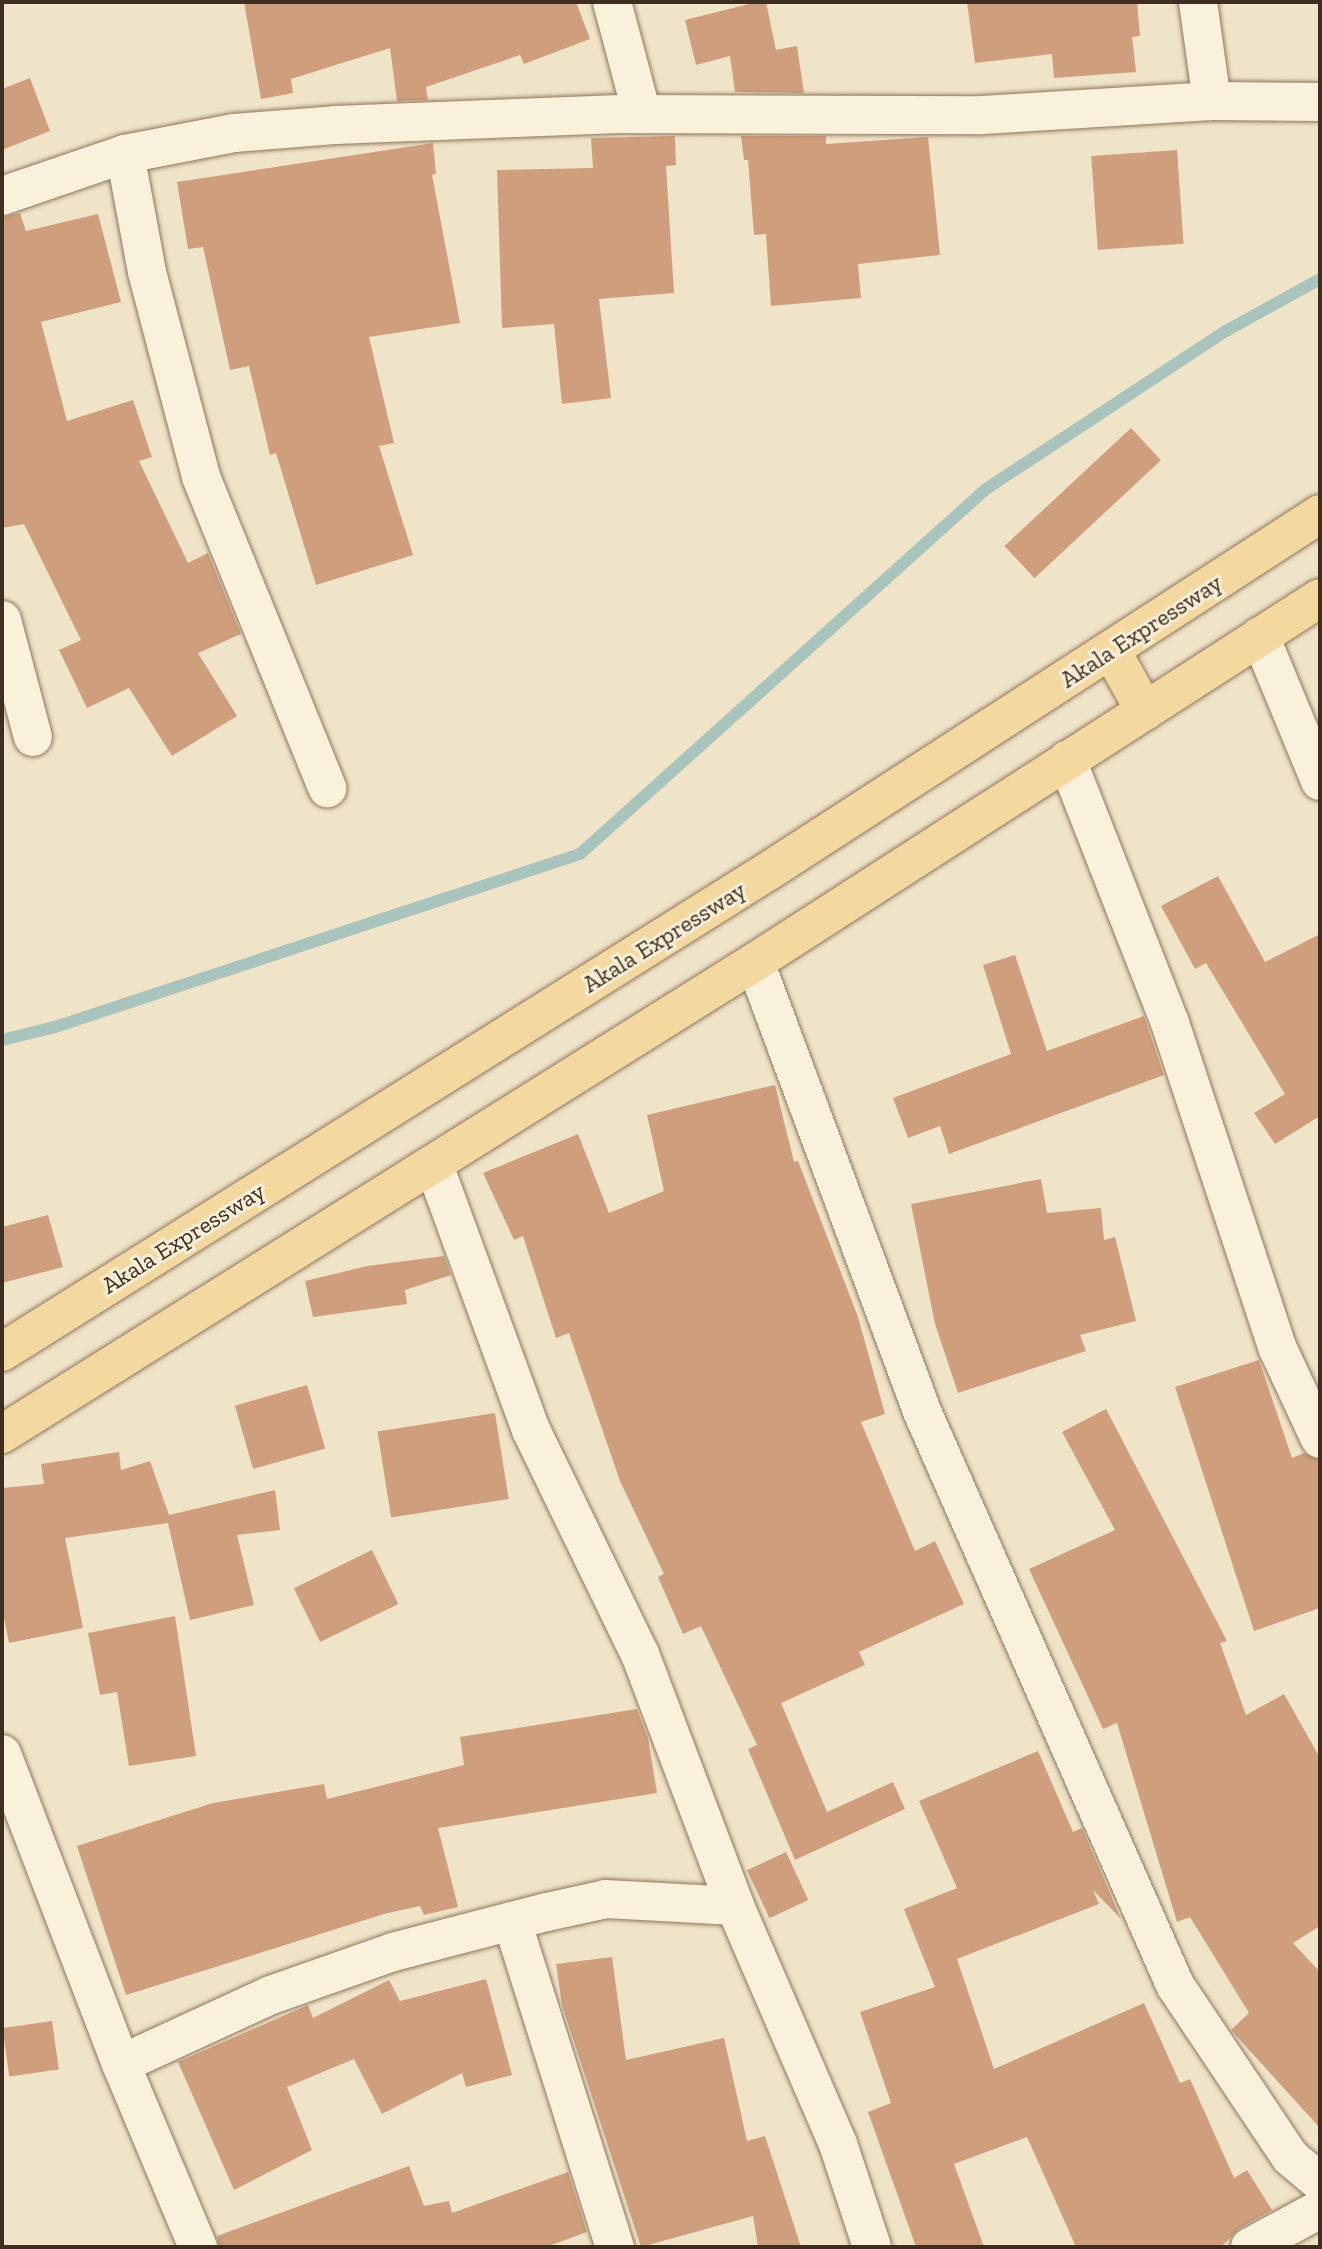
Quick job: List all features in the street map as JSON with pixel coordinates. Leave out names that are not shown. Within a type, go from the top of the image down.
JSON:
[{"type":"main road","name":"Akala Expressway","points":[[2,1352],[1111,650],[1320,514]]},
{"type":"main road","points":[[2,1434],[755,962],[1320,598]]},
{"type":"main road","points":[[1111,650],[1145,710]]},
{"type":"street","points":[[612,2],[642,114]]},
{"type":"street","points":[[1198,2],[1212,101]]},
{"type":"street","points":[[2,196],[125,154],[234,133],[335,125],[642,114],[983,115],[1212,101],[1320,102]]},
{"type":"street","points":[[125,154],[147,272],[201,477],[327,788]]},
{"type":"street","points":[[2,620],[33,737]]},
{"type":"street","points":[[1260,636],[1320,781]]},
{"type":"street","points":[[1067,760],[1170,1023],[1278,1349],[1320,1439]]},
{"type":"street","points":[[755,962],[921,1409],[1175,1985],[1290,2157],[1320,2182]]},
{"type":"street","points":[[434,1165],[531,1430],[640,1654],[736,1906],[838,2144],[873,2247]]},
{"type":"street","points":[[2,1754],[121,2064],[198,2247]]},
{"type":"street","points":[[121,2064],[271,1995],[393,1952],[512,1921],[606,1899],[736,1906]]},
{"type":"street","points":[[512,1921],[615,2247]]},
{"type":"street","points":[[1251,2247],[1320,2209]]},
{"type":"building","points":[[244,2],[576,2],[590,39],[524,64],[520,55],[426,87],[428,100],[397,101],[390,48],[291,79],[293,93],[261,99]]},
{"type":"building","points":[[766,2],[776,50],[797,46],[804,93],[735,92],[730,56],[696,65],[685,20]]},
{"type":"building","points":[[967,2],[1137,2],[1140,36],[1132,37],[1136,72],[1054,78],[1052,54],[975,63]]},
{"type":"building","points":[[30,78],[50,131],[2,150],[2,89]]},
{"type":"building","points":[[675,136],[676,165],[666,166],[674,293],[599,299],[611,398],[562,404],[554,324],[502,328],[497,170],[593,168],[591,138]]},
{"type":"building","points":[[741,136],[826,136],[826,144],[928,137],[940,255],[858,264],[861,298],[771,306],[766,234],[754,235],[748,160],[744,160]]},
{"type":"building","points":[[433,143],[436,174],[432,175],[460,323],[369,337],[394,443],[379,446],[413,555],[316,585],[276,453],[270,455],[249,366],[230,370],[203,247],[188,249],[177,182]]},
{"type":"building","points":[[1177,150],[1184,244],[1098,250],[1091,156]]},
{"type":"building","points":[[20,213],[26,231],[98,214],[121,302],[41,322],[67,421],[133,400],[152,457],[139,461],[188,563],[208,553],[241,634],[198,653],[237,716],[172,756],[129,688],[87,708],[59,650],[81,640],[24,524],[2,528],[2,217]]},
{"type":"building","points":[[1131,428],[1161,460],[1034,578],[1004,546]]},
{"type":"building","points":[[1218,876],[1265,962],[1320,934],[1320,1116],[1275,1144],[1254,1113],[1285,1094],[1206,963],[1195,969],[1161,906]]},
{"type":"building","points":[[1015,955],[1047,1051],[1144,1016],[1164,1075],[949,1154],[940,1126],[908,1138],[893,1098],[1011,1054],[983,965]]},
{"type":"building","points":[[775,1085],[794,1162],[798,1161],[858,1317],[885,1414],[861,1422],[915,1551],[935,1541],[964,1604],[859,1652],[865,1665],[781,1703],[827,1812],[893,1782],[905,1809],[795,1860],[748,1749],[757,1745],[701,1626],[683,1634],[658,1577],[664,1574],[620,1481],[569,1333],[556,1338],[523,1236],[514,1240],[483,1173],[578,1134],[609,1213],[664,1191],[647,1115]]},
{"type":"building","points":[[1041,1179],[1047,1213],[1101,1208],[1104,1240],[1115,1237],[1136,1321],[1080,1335],[1086,1351],[958,1393],[935,1324],[911,1204]]},
{"type":"building","points":[[48,1215],[63,1267],[2,1283],[2,1227]]},
{"type":"building","points":[[444,1256],[451,1275],[405,1290],[407,1304],[313,1317],[305,1281],[367,1266]]},
{"type":"building","points":[[1259,1360],[1292,1458],[1304,1453],[1320,1460],[1320,1608],[1254,1631],[1175,1387]]},
{"type":"building","points":[[307,1385],[325,1448],[253,1469],[235,1406]]},
{"type":"building","points":[[1106,1409],[1227,1641],[1220,1643],[1246,1715],[1284,1694],[1320,1758],[1320,1926],[1293,1943],[1320,1972],[1320,2128],[1231,2030],[1249,2013],[1190,1917],[1177,1922],[1117,1723],[1103,1729],[1029,1569],[1115,1530],[1062,1432]]},
{"type":"building","points":[[495,1413],[509,1499],[391,1518],[377,1432]]},
{"type":"building","points":[[119,1452],[121,1470],[150,1461],[169,1515],[275,1490],[280,1530],[237,1535],[254,1605],[190,1620],[168,1523],[65,1538],[83,1628],[9,1643],[2,1608],[2,1488],[44,1484],[41,1464]]},
{"type":"building","points":[[372,1550],[398,1604],[320,1642],[294,1588]]},
{"type":"building","points":[[175,1616],[196,1756],[129,1766],[117,1692],[100,1695],[88,1633]]},
{"type":"building","points":[[637,1709],[648,1738],[657,1793],[438,1828],[458,1907],[424,1915],[420,1906],[384,1914],[126,1995],[77,1846],[213,1803],[324,1784],[327,1799],[464,1765],[460,1737]]},
{"type":"building","points":[[1038,1751],[1073,1832],[1082,1828],[1121,1919],[1093,1890],[1099,1904],[957,1959],[994,2069],[1144,2003],[1180,2083],[1190,2079],[1234,2178],[1247,2170],[1272,2210],[1240,2228],[1221,2247],[1076,2247],[1027,2137],[954,2164],[984,2247],[916,2247],[868,2112],[891,2103],[860,2012],[935,1987],[904,1909],[957,1888],[919,1801]]},
{"type":"building","points":[[786,1852],[808,1900],[769,1918],[747,1870]]},
{"type":"building","points":[[612,1957],[626,2060],[724,2038],[747,2141],[765,2136],[801,2247],[758,2247],[753,2216],[641,2247],[562,2005],[556,1964]]},
{"type":"building","points":[[486,1979],[512,2075],[466,2087],[462,2073],[382,2114],[354,2059],[287,2087],[312,2150],[234,2190],[178,2062],[308,2005],[313,2018],[389,1980],[400,2001]]},
{"type":"building","points":[[52,2021],[59,2070],[9,2076],[2,2028]]},
{"type":"building","points":[[409,2166],[424,2206],[449,2201],[452,2213],[568,2172],[587,2232],[546,2247],[219,2247],[217,2236]]},
{"type":"waterway","points":[[2,1040],[55,1027],[580,854],[986,489],[1226,331],[1320,279]]}]
